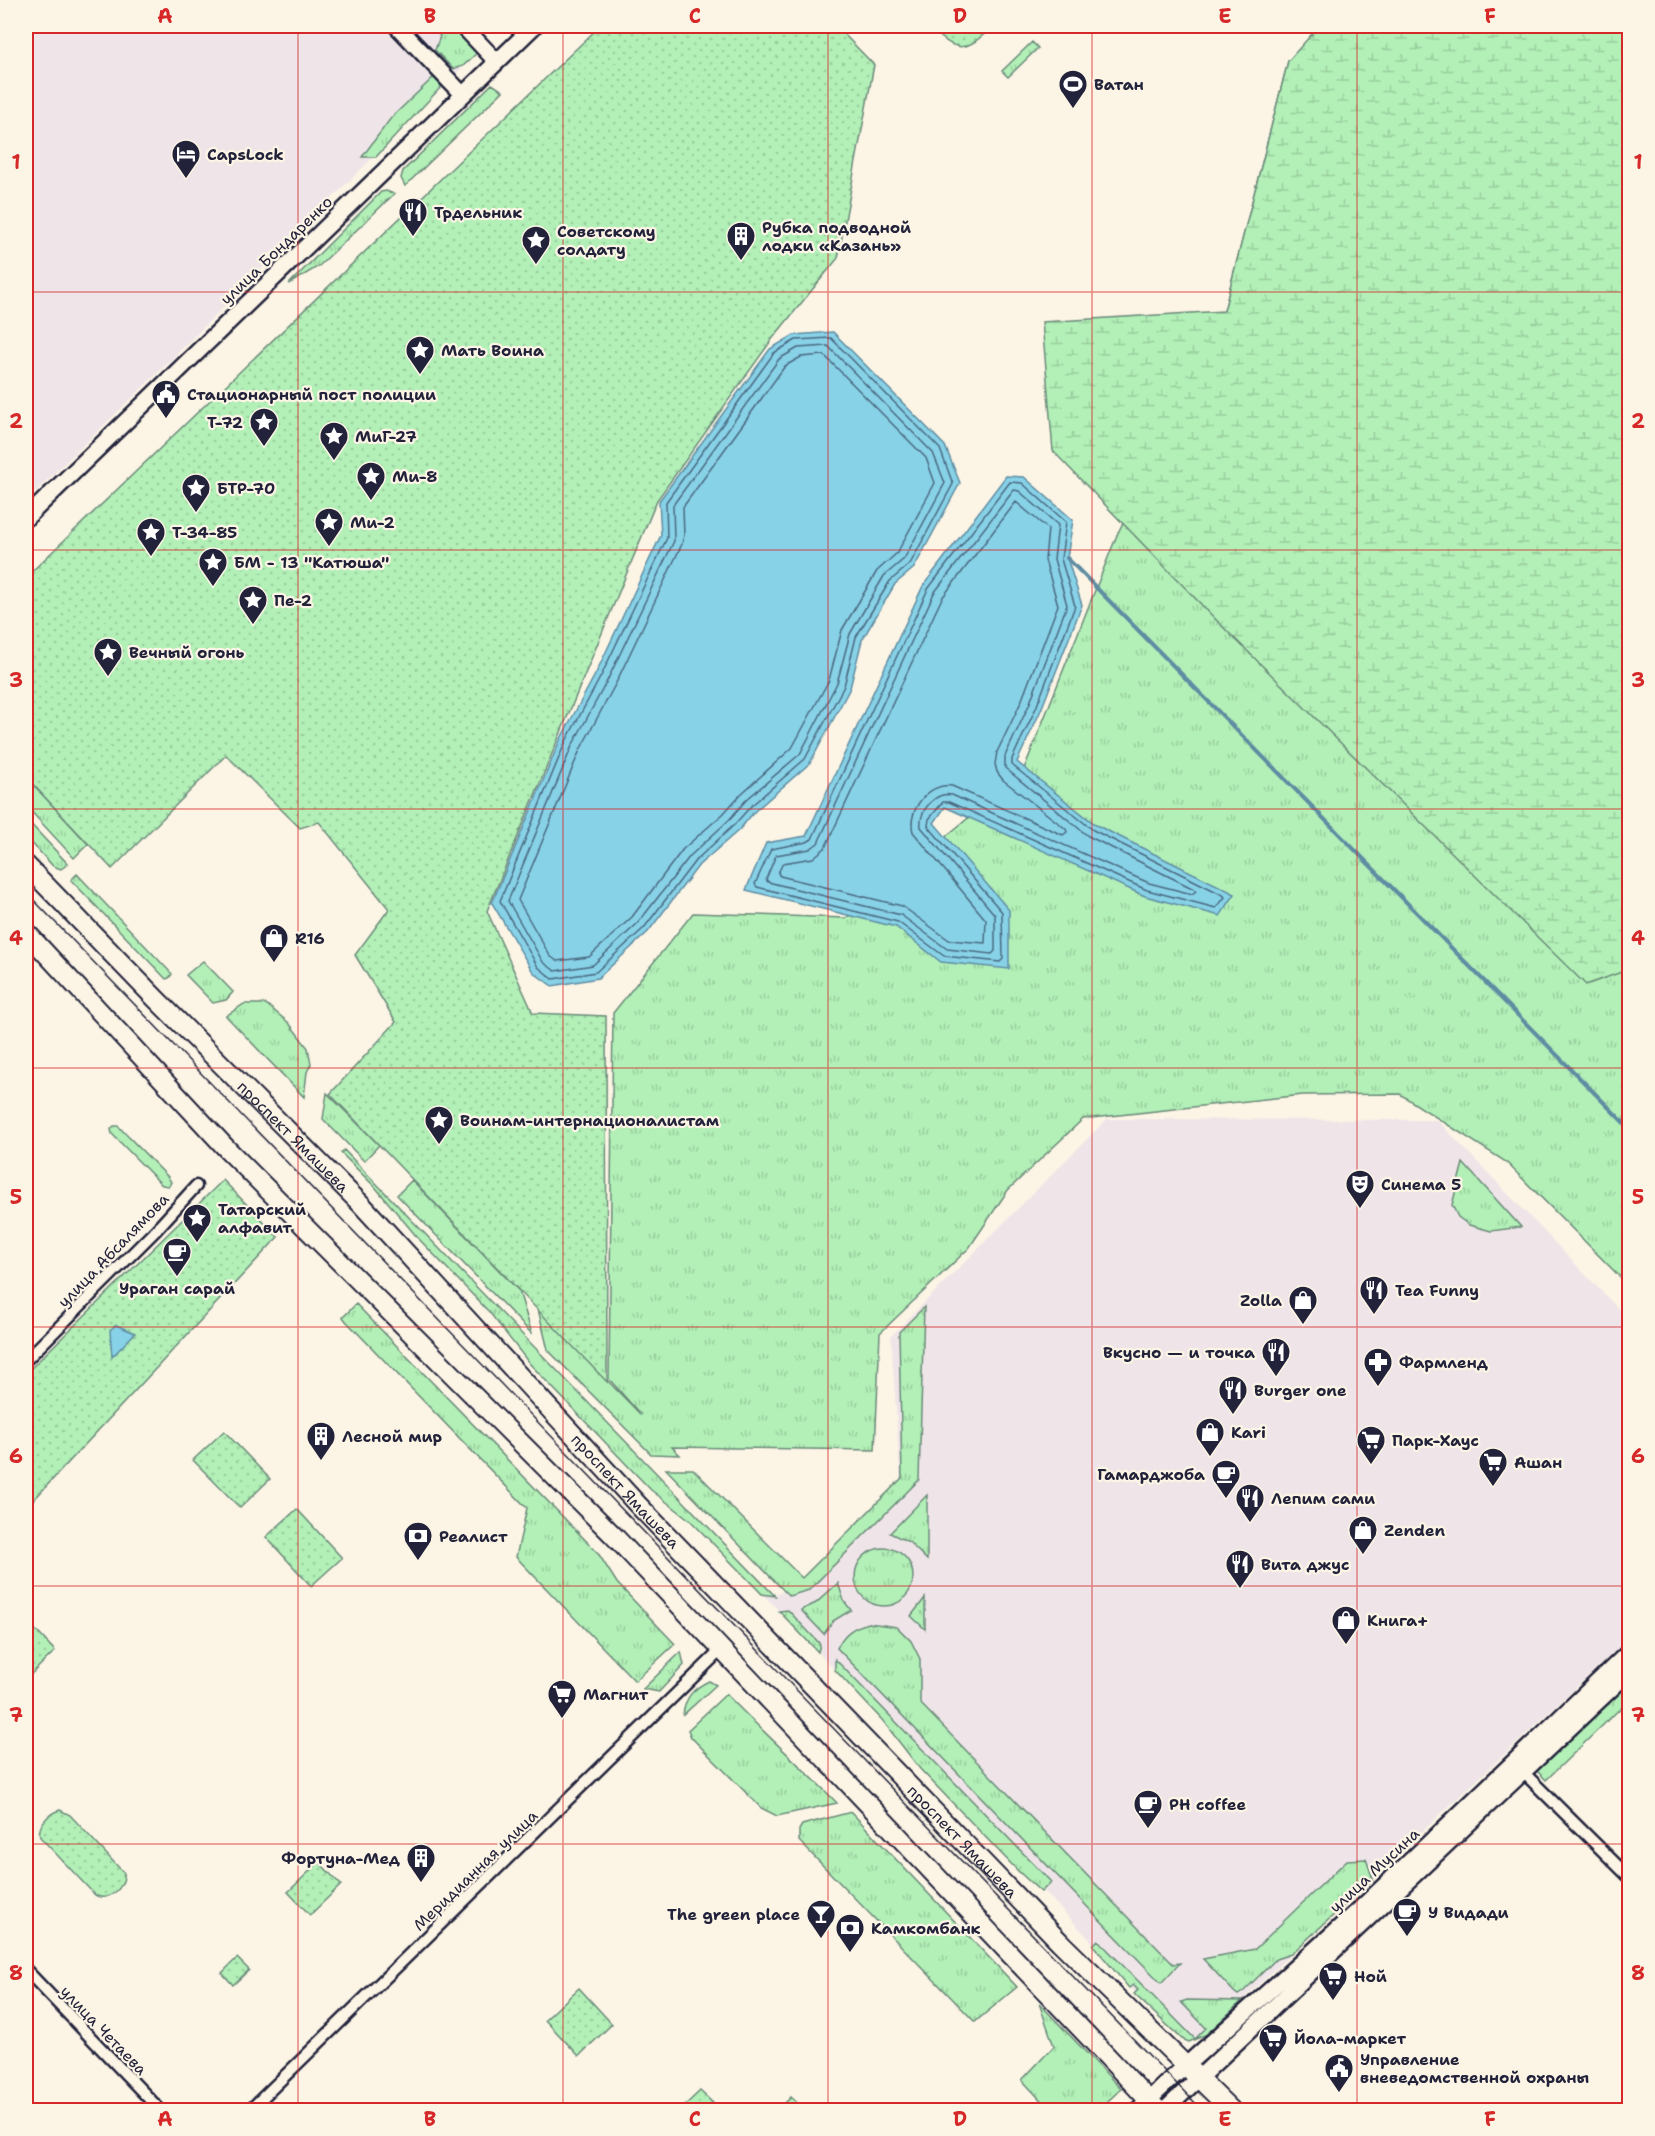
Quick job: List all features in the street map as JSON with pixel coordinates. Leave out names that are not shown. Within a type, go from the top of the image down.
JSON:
[{"type":"main road","name":"проспект Ямашева","points":[[26,865],[156,999],[354,1196],[639,1506],[1051,1933],[1185,2067],[1232,2110]]},
{"type":"main road","points":[[26,932],[227,1149],[613,1535],[868,1803],[1148,2107]]},
{"type":"street","points":[[397,26],[462,94]]},
{"type":"street","points":[[463,26],[496,62]]},
{"type":"street","name":"улица Бондаренко","points":[[26,519],[534,26]]},
{"type":"street","name":"улица Абсалямова","points":[[26,1360],[156,1230],[196,1186]]},
{"type":"street","name":"Меридианная улица","points":[[250,2110],[721,1650]]},
{"type":"street","name":"улица Мусина","points":[[1165,2110],[1518,1767],[1629,1651]]},
{"type":"street","name":"улица Мусина","points":[[1148,2107],[1185,2067],[1518,1767],[1629,1671]]},
{"type":"street","points":[[1518,1767],[1629,1878]]},
{"type":"street","name":"улица Четаева","points":[[26,1970],[160,2110]]},
{"type":"shaded area","points":[[26,26],[460,26],[478,52],[170,361],[26,501]]},
{"type":"shaded area","points":[[1107,1119],[1437,1120],[1629,1320],[1629,1638],[1207,2033],[1189,2041],[1128,1986],[1095,1945],[762,1593],[773,1595],[805,1583],[901,1488],[891,1336]]},
{"type":"green space","points":[[430,26],[460,26],[478,52],[463,66],[453,69],[435,50],[440,36]]},
{"type":"green space","points":[[600,26],[836,26],[874,65],[838,258],[773,338],[657,500],[487,911],[533,1013],[606,1016],[607,1382],[330,1094],[396,1022],[355,955],[389,909],[319,822],[300,828],[226,755],[112,869],[26,777],[26,577]]},
{"type":"green space","points":[[929,26],[993,26],[975,41],[961,47],[947,42]]},
{"type":"green space","points":[[1319,26],[1629,26],[1630,969],[1586,985],[1223,627],[1053,451],[1042,322],[1224,311],[1288,61]]},
{"type":"green space","points":[[1629,26],[1629,1286],[1506,1162],[1400,1094],[1303,1095],[1083,1119],[1008,1190],[969,1248],[880,1333],[875,1450],[672,1447],[680,1455],[651,1454],[548,1350],[538,1309],[641,1415],[609,1379],[613,1013],[693,913],[846,918],[1022,774],[1117,535],[1224,311],[1288,61]]},
{"type":"green space","points":[[1032,42],[1038,48],[1008,77],[1002,71]]},
{"type":"green space","points":[[438,73],[442,80],[441,87],[376,157],[362,157],[391,118]]},
{"type":"green space","points":[[492,84],[503,91],[405,186],[401,178],[403,171]]},
{"type":"green space","points":[[381,192],[394,194],[319,266],[289,284]]},
{"type":"green space","points":[[26,777],[88,844],[74,858],[26,806]]},
{"type":"green space","points":[[26,819],[68,864],[61,869],[53,866],[26,837]]},
{"type":"green space","points":[[77,874],[172,974],[169,978],[166,979],[71,880]]},
{"type":"green space","points":[[203,961],[233,992],[226,1000],[213,1003],[186,975]]},
{"type":"green space","points":[[244,1004],[266,1004],[289,1023],[308,1048],[311,1064],[307,1072],[304,1097],[226,1016]]},
{"type":"green space","points":[[327,1093],[379,1145],[364,1161],[323,1119]]},
{"type":"green space","points":[[118,1126],[168,1177],[171,1182],[169,1186],[162,1185],[112,1134],[111,1129]]},
{"type":"green space","points":[[344,1150],[775,1596],[762,1594],[690,1520],[651,1490],[529,1363],[490,1313],[341,1153]]},
{"type":"green space","points":[[1463,1163],[1521,1227],[1491,1231],[1469,1225],[1458,1217],[1452,1205]]},
{"type":"green space","points":[[223,1180],[278,1237],[26,1508],[26,1373]]},
{"type":"green space","points":[[412,1180],[519,1291],[532,1334],[397,1195]]},
{"type":"green space","points":[[356,1304],[598,1553],[617,1583],[675,1644],[635,1681],[516,1557],[527,1508],[346,1321],[343,1317]]},
{"type":"green space","points":[[924,1307],[919,1480],[809,1590],[789,1596],[666,1469],[693,1469],[802,1578],[902,1478],[899,1332]]},
{"type":"green space","points":[[224,1431],[270,1479],[240,1508],[193,1460]]},
{"type":"green space","points":[[927,1495],[927,1560],[909,1542],[890,1533]]},
{"type":"green space","points":[[297,1509],[342,1558],[311,1586],[266,1537]]},
{"type":"green space","points":[[884,1548],[900,1553],[908,1561],[913,1577],[908,1593],[900,1601],[884,1606],[868,1601],[860,1593],[855,1577],[860,1561],[868,1553]]},
{"type":"green space","points":[[838,1583],[844,1601],[851,1610],[833,1621],[824,1634],[801,1610],[816,1603]]},
{"type":"green space","points":[[925,1598],[925,1629],[911,1616]]},
{"type":"green space","points":[[788,1610],[820,1644],[818,1652],[779,1611]]},
{"type":"green space","points":[[28,1622],[55,1651],[26,1679],[26,1624]]},
{"type":"green space","points":[[869,1623],[897,1627],[911,1641],[920,1659],[920,1703],[1173,1964],[1180,1963],[1161,1983],[837,1648],[850,1631]]},
{"type":"green space","points":[[681,1652],[684,1665],[659,1692],[643,1689]]},
{"type":"green space","points":[[835,1659],[1051,1882],[1041,1892],[920,1769],[883,1721],[835,1670]]},
{"type":"green space","points":[[709,1681],[716,1685],[683,1715],[690,1695]]},
{"type":"green space","points":[[1629,1683],[1629,1700],[1546,1780],[1537,1771]]},
{"type":"green space","points":[[726,1694],[837,1803],[777,1816],[761,1808],[691,1737],[688,1730]]},
{"type":"green space","points":[[60,1810],[70,1815],[124,1873],[122,1883],[115,1892],[105,1897],[95,1895],[40,1837],[40,1828],[45,1820]]},
{"type":"green space","points":[[851,1812],[1017,1987],[975,2022],[799,1841],[799,1830],[802,1825]]},
{"type":"green space","points":[[1366,1859],[1373,1879],[1291,1954],[1276,1959],[1238,1995],[1203,1959],[1255,1949],[1347,1860]]},
{"type":"green space","points":[[319,1862],[341,1885],[310,1915],[288,1892]]},
{"type":"green space","points":[[1098,1940],[1195,2039],[1206,2028],[1181,2002],[1187,2000],[1242,2001],[1207,2034],[1189,2042],[1182,2039],[1134,1994],[1138,1990],[1133,1985],[1129,1988],[1093,1945]]},
{"type":"green space","points":[[237,1958],[249,1970],[233,1985],[222,1973]]},
{"type":"green space","points":[[579,1988],[612,2024],[579,2056],[545,2020]]},
{"type":"green space","points":[[1039,2003],[1121,2089],[1098,2110],[1050,2110],[1022,2080],[1054,2046]]},
{"type":"green space","points":[[700,2091],[714,2104],[713,2109],[680,2110]]},
{"type":"green space","points":[[791,2097],[805,2110],[789,2110],[783,2105]]},
{"type":"water","points":[[833,332],[945,446],[960,483],[914,568],[895,584],[862,640],[850,688],[810,763],[755,811],[739,830],[699,865],[648,932],[598,978],[552,986],[533,972],[492,903],[560,740],[596,673],[661,535],[659,501],[770,349],[794,335]]},
{"type":"water","points":[[1006,476],[1024,477],[1073,520],[1067,558],[1082,605],[1041,710],[1017,762],[1096,825],[1235,894],[1220,916],[1145,896],[945,807],[934,823],[1009,910],[1009,969],[941,962],[896,927],[746,890],[766,843],[806,836],[923,586]]},
{"type":"water","points":[[116,1325],[135,1333],[112,1357],[110,1330]]},
{"type":"waterway","points":[[1067,558],[1630,1129]]},
{"type":"tram line","points":[[26,892],[1202,2110]]},
{"type":"place","name":"Ватан","points":[[1073,110]]},
{"type":"place","name":"CapsLock","points":[[186,180]]},
{"type":"place","name":"Трдельник","points":[[413,238]]},
{"type":"place","name":"Рубка подводной лодки «Казань»","points":[[741,262]]},
{"type":"place","name":"Советскому солдату","points":[[536,266]]},
{"type":"place","name":"Мать Воина","points":[[420,376]]},
{"type":"place","name":"Стационарный пост полиции","points":[[166,420]]},
{"type":"place","name":"Т-72","points":[[264,448]]},
{"type":"place","name":"МиГ-27","points":[[334,462]]},
{"type":"place","name":"Ми-8","points":[[371,502]]},
{"type":"place","name":"БТР-70","points":[[196,514]]},
{"type":"place","name":"Ми-2","points":[[329,548]]},
{"type":"place","name":"Т-34-85","points":[[151,558]]},
{"type":"place","name":"БМ - 13 \"Катюша\"","points":[[213,588]]},
{"type":"place","name":"Пе-2","points":[[253,626]]},
{"type":"place","name":"Вечный огонь","points":[[108,678]]},
{"type":"place","name":"R16","points":[[274,964]]},
{"type":"place","name":"Воинам-интернационалистам","points":[[439,1146]]},
{"type":"place","name":"Синема 5","points":[[1360,1210]]},
{"type":"place","name":"Татарский алфавит","points":[[197,1244]]},
{"type":"place","name":"Ураган сарай","points":[[177,1278]]},
{"type":"place","name":"Tea Funny","points":[[1374,1316]]},
{"type":"place","name":"Zolla","points":[[1303,1326]]},
{"type":"place","name":"Вкусно — и точка","points":[[1276,1378]]},
{"type":"place","name":"Фармленд","points":[[1378,1388]]},
{"type":"place","name":"Burger one","points":[[1233,1416]]},
{"type":"place","name":"Kari","points":[[1210,1458]]},
{"type":"place","name":"Лесной мир","points":[[321,1462]]},
{"type":"place","name":"Парк-Хаус","points":[[1371,1466]]},
{"type":"place","name":"Ашан","points":[[1493,1488]]},
{"type":"place","name":"Гамарджоба","points":[[1226,1500]]},
{"type":"place","name":"Лепим сами","points":[[1250,1524]]},
{"type":"place","name":"Zenden","points":[[1363,1556]]},
{"type":"place","name":"Реалист","points":[[418,1562]]},
{"type":"place","name":"Вита джус","points":[[1240,1590]]},
{"type":"place","name":"Книга+","points":[[1346,1646]]},
{"type":"place","name":"Магнит","points":[[562,1720]]},
{"type":"place","name":"PH coffee","points":[[1148,1830]]},
{"type":"place","name":"Фортуна-Мед","points":[[421,1884]]},
{"type":"place","name":"У Видади","points":[[1407,1938]]},
{"type":"place","name":"The green place","points":[[821,1940]]},
{"type":"place","name":"Камкомбанк","points":[[850,1954]]},
{"type":"place","name":"Ной","points":[[1333,2002]]},
{"type":"place","name":"Йола-маркет","points":[[1273,2064]]},
{"type":"place","name":"Управление вневедомственной охраны","points":[[1339,2094]]}]
